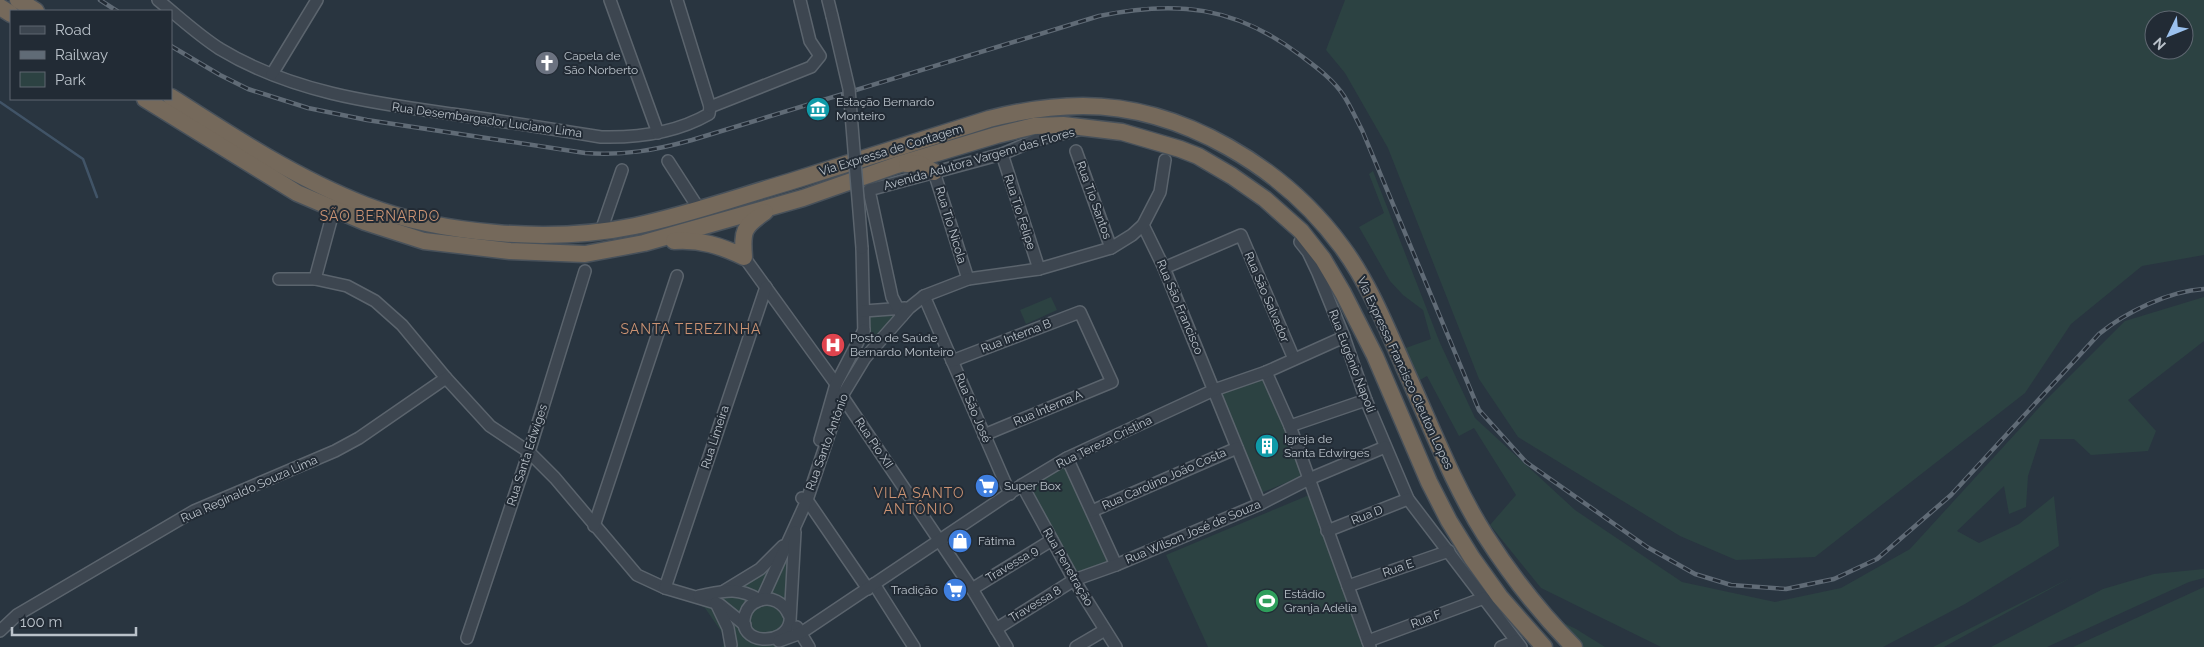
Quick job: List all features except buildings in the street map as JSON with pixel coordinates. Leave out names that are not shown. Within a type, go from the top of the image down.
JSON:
[{"type":"highway","points":[[18,0],[34,10]]},
{"type":"highway","points":[[172,98],[304,178],[366,205],[425,223],[514,235],[601,231],[634,226],[699,209]]},
{"type":"highway","points":[[147,100],[297,193],[365,222],[424,241],[510,251],[585,254],[644,243],[699,241],[722,247],[744,257],[742,236],[751,222],[779,204]]},
{"type":"highway","name":"Via Expressa de Contagem","points":[[699,209],[989,119],[1030,109],[1085,106]]},
{"type":"highway","name":"Via Expressa Francisco Cleuton Lopes","points":[[1085,106],[1115,109],[1160,118],[1202,133],[1244,156],[1277,181],[1312,213],[1342,246],[1363,280],[1459,487],[1485,535],[1548,620],[1574,647]]},
{"type":"highway","name":"Via Expressa de Contagem","points":[[644,243],[803,198],[997,135],[1034,126],[1063,125],[1090,128]]},
{"type":"highway","name":"Via Expressa Francisco Cleuton Lopes","points":[[1090,128],[1122,132],[1198,156],[1266,199],[1301,231],[1323,259],[1344,293],[1375,356],[1429,482],[1449,521],[1472,558],[1500,597],[1544,647]]},
{"type":"highway","points":[[897,166],[918,163],[934,172]]},
{"type":"street","name":"Rua Desembargador Luciano Lima","points":[[158,0],[170,10]]},
{"type":"street","points":[[272,74],[317,0]]},
{"type":"street","points":[[610,0],[658,133]]},
{"type":"street","points":[[677,0],[710,107]]},
{"type":"street","name":"Rua Desembargador Luciano Lima","points":[[172,12],[221,50],[298,84],[397,108],[601,137],[633,138],[658,133],[698,120],[710,114],[710,107],[803,72],[811,67],[820,56],[810,41],[800,0]]},
{"type":"street","name":"Rua Santo Antônio","points":[[804,499],[842,396],[865,358],[862,248],[849,89],[828,0]]},
{"type":"street","name":"Avenida Adutora Vargem das Flores","points":[[903,311],[892,297],[869,190],[1002,154],[1036,140],[1090,128]]},
{"type":"street","name":"Rua Tio Santos","points":[[1076,151],[1111,248]]},
{"type":"street","name":"Rua Tio Felipe","points":[[1002,154],[1039,269]]},
{"type":"street","points":[[865,358],[903,311],[924,296],[968,279],[1039,269],[1111,248],[1132,235],[1143,225],[1160,192],[1165,160]]},
{"type":"street","points":[[668,161],[699,209]]},
{"type":"street","points":[[601,231],[622,170]]},
{"type":"street","name":"Rua Tio Nicola","points":[[934,172],[968,279]]},
{"type":"street","name":"Rua Eugênio Napoli","points":[[1266,199],[1308,252],[1344,336],[1366,400],[1408,499],[1519,644]]},
{"type":"street","points":[[315,279],[334,209]]},
{"type":"street","name":"Rua São Francisco","points":[[1143,225],[1164,268],[1260,504]]},
{"type":"street","name":"Rua São Salvador","points":[[1164,268],[1241,235],[1294,359]]},
{"type":"street","points":[[744,257],[836,384]]},
{"type":"street","name":"Rua Santa Edwiges","points":[[467,638],[529,452],[585,271]]},
{"type":"street","points":[[594,526],[677,276]]},
{"type":"street","points":[[278,279],[315,279],[347,286],[375,301],[402,325],[446,378],[490,426],[529,452],[555,478],[637,575],[665,588],[716,603],[745,626],[751,637],[757,642],[764,644],[775,643],[788,631],[789,617]]},
{"type":"street","name":"Rua Limeira","points":[[665,588],[766,287]]},
{"type":"street","name":"Rua São José","points":[[924,296],[1010,494]]},
{"type":"street","points":[[864,311],[903,311]]},
{"type":"street","name":"Rua Interna B","points":[[952,361],[1080,312],[1112,382]]},
{"type":"street","name":"Rua Santo Antônio","points":[[789,617],[796,527],[836,384],[864,330]]},
{"type":"street","name":"Rua Tereza Cristina","points":[[775,643],[801,633],[1022,485],[1067,458],[1214,390],[1266,372],[1344,336]]},
{"type":"street","points":[[1266,372],[1290,426],[1369,644]]},
{"type":"street","name":"Rua Reginaldo Souza Lima","points":[[0,631],[25,611],[194,512],[335,451],[359,438],[446,378]]},
{"type":"street","name":"Rua Interna A","points":[[984,435],[1112,382]]},
{"type":"street","name":"Rua Pio XII","points":[[842,396],[972,589],[1007,647]]},
{"type":"street","points":[[1290,426],[1366,400]]},
{"type":"street","name":"Rua Wilson José de Souza","points":[[1074,580],[1116,565],[1260,504],[1309,479],[1385,447]]},
{"type":"street","name":"Rua Carolino João Costa","points":[[1092,511],[1237,448]]},
{"type":"street","points":[[1067,458],[1116,565]]},
{"type":"street","name":"Rua Penetração","points":[[1022,485],[1074,580],[1116,647]]},
{"type":"street","points":[[804,499],[871,586],[914,647]]},
{"type":"street","name":"Rua D","points":[[1327,531],[1408,499]]},
{"type":"street","name":"Rua Santo Antônio","points":[[761,600],[796,527]]},
{"type":"street","name":"Travessa 9","points":[[972,589],[1052,540]]},
{"type":"street","points":[[724,591],[760,569],[788,541]]},
{"type":"street","name":"Rua E","points":[[1348,586],[1448,551]]},
{"type":"street","name":"Travessa 8","points":[[996,629],[1074,580]]},
{"type":"street","points":[[697,596],[740,590],[761,600],[772,599],[779,602],[784,606],[789,617],[810,647]]},
{"type":"street","name":"Rua F","points":[[1369,644],[1484,598]]},
{"type":"street","points":[[730,646],[745,626],[748,610],[761,600]]},
{"type":"street","points":[[716,603],[728,628],[730,646]]},
{"type":"street","points":[[1076,647],[1105,630]]},
{"type":"street","points":[[1501,647],[1519,644]]},
{"type":"green space","points":[[1345,0],[2204,0],[2204,255],[2142,266],[2071,324],[2025,393],[1815,557],[1736,560],[1680,536],[1518,437],[1479,379],[1388,148],[1345,73],[1326,50]]},
{"type":"green space","points":[[1373,171],[1440,343],[1475,418],[1575,510],[1682,582],[1775,602],[1841,588],[1910,549],[2046,400],[2125,321],[2204,297],[2204,341],[2128,400],[2156,431],[2148,451],[2091,455],[2074,439],[2040,439],[2028,476],[2026,507],[2009,514],[2004,486],[1957,531],[1979,543],[2019,524],[2054,496],[2059,546],[1965,604],[1883,647],[1661,647],[1541,588],[1490,525],[1516,495],[1474,428],[1459,436],[1427,376],[1418,381],[1400,350],[1431,339],[1423,310],[1403,295],[1390,281],[1359,227],[1384,213],[1369,174]]},
{"type":"green space","points":[[1051,297],[1057,310],[1026,324],[1020,310]]},
{"type":"green space","points":[[870,315],[896,315],[868,350]]},
{"type":"green space","points":[[1257,373],[1268,380],[1303,476],[1258,494],[1219,388]]},
{"type":"green space","points":[[1067,463],[1112,561],[1077,576],[1027,488]]},
{"type":"green space","name":"Estádio Granja Adélia","points":[[1309,495],[1363,647],[1208,647],[1166,555]]},
{"type":"green space","points":[[797,529],[795,616],[806,635],[784,647],[722,647],[725,643],[723,634],[705,608],[673,592],[726,593]]},
{"type":"green space","points":[[2204,569],[2204,578],[2189,582],[2047,647],[1991,647],[2103,589],[2154,574]]},
{"type":"green space","points":[[2072,577],[1944,647],[1933,647]]},
{"type":"green space","points":[[2204,587],[2204,647],[2073,647]]},
{"type":"green space","points":[[1551,617],[1576,629],[1605,647],[1581,647]]},
{"type":"waterway","points":[[0,102],[83,159],[97,197]]},
{"type":"railway","points":[[100,0],[115,10]]},
{"type":"railway","points":[[172,47],[248,89],[308,108],[367,120],[585,153],[613,154],[665,147],[692,140],[1099,16],[1154,8],[1179,8],[1204,11],[1228,17],[1252,26],[1300,55],[1329,79],[1344,96],[1362,130],[1479,410],[1526,462],[1647,547],[1695,574],[1731,585],[1786,589],[1834,579],[1877,559],[1951,495],[2099,334],[2122,318],[2148,304],[2177,294],[2204,289]]},
{"type":"place","name":"Capela de São Norberto","points":[[547,63]]},
{"type":"place","name":"Estação Bernardo Monteiro","points":[[818,109]]},
{"type":"place","name":"Posto de Saúde Bernardo Monteiro","points":[[833,345]]},
{"type":"place","name":"Igreja de Santa Edwirges","points":[[1267,446]]},
{"type":"place","name":"Super Box","points":[[987,486]]},
{"type":"place","name":"Fátima","points":[[960,541]]},
{"type":"place","name":"Tradição","points":[[955,590]]},
{"type":"place","name":"Estádio Granja Adélia","points":[[1267,601]]},
{"type":"district","name":"SÃO BERNARDO","points":[[380,216]]},
{"type":"district","name":"SANTA TEREZINHA","points":[[691,329]]},
{"type":"district","name":"VILA SANTO ANTÔNIO","points":[[919,502]]}]
